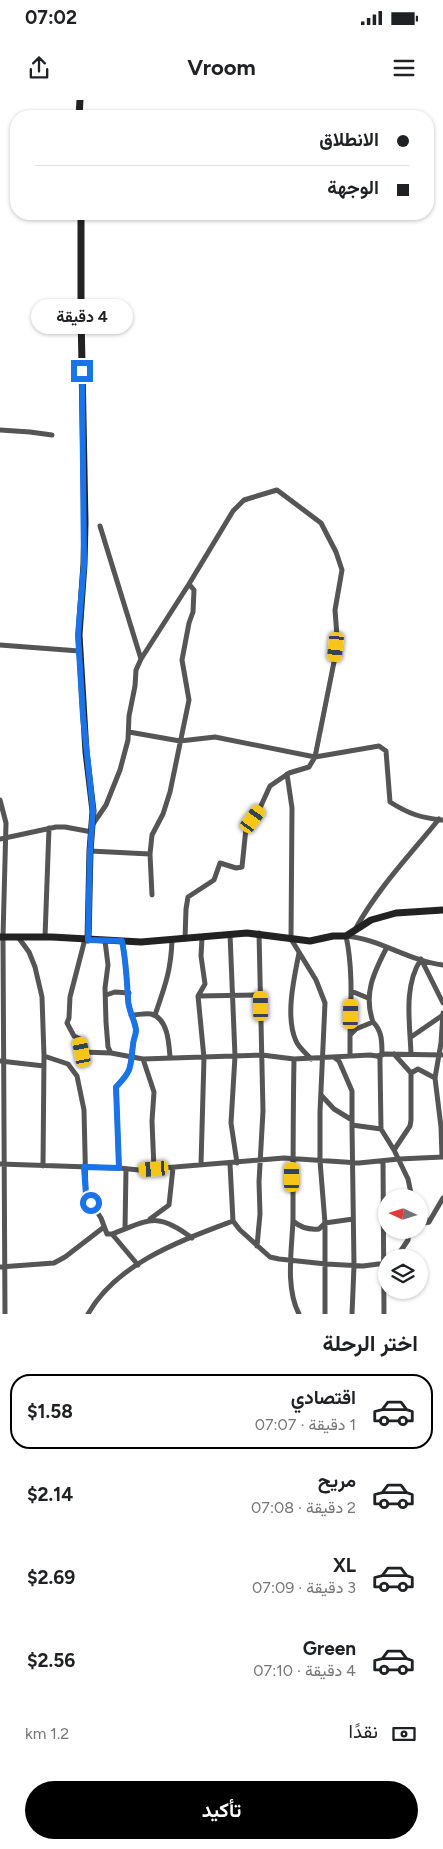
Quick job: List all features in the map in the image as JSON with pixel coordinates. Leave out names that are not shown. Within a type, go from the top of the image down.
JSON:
[{"type":"main road","points":[[81,220],[85,523],[84,564],[78,635],[86,752],[93,811],[87,939]]},
{"type":"main road","points":[[2,937],[122,941],[172,940],[259,933],[310,941],[333,936],[346,936],[379,917],[396,913],[443,910]]},
{"type":"street","points":[[0,430],[52,436]]},
{"type":"street","points":[[2,839],[65,826],[92,828],[115,785],[129,732],[129,716],[136,670],[140,659],[189,584],[233,511],[244,500],[277,490],[321,523],[336,552],[342,570],[335,610],[337,636],[335,657],[315,757],[309,767],[287,774],[270,786],[260,810],[246,828],[242,867],[236,868],[220,864],[214,880],[188,896],[185,939]]},
{"type":"street","points":[[100,526],[140,659]]},
{"type":"street","points":[[152,895],[150,854],[152,835],[168,799],[189,700],[182,660],[193,612],[194,590],[189,584]]},
{"type":"street","points":[[0,645],[79,651]]},
{"type":"street","points":[[129,732],[180,741],[216,736],[315,757],[379,746],[386,751],[390,802],[409,814],[424,819],[441,820]]},
{"type":"street","points":[[287,774],[292,808],[291,939],[316,980],[325,1004],[320,1161],[325,1223],[325,1314]]},
{"type":"street","points":[[0,800],[5,816],[2,839],[2,1267],[5,1314]]},
{"type":"street","points":[[354,932],[365,911],[381,890],[441,820]]},
{"type":"street","points":[[45,937],[49,828]]},
{"type":"street","points":[[90,852],[150,854]]},
{"type":"street","points":[[257,1246],[260,1214],[260,1160],[263,1111],[259,933]]},
{"type":"street","points":[[230,934],[235,1056],[231,1124],[237,1163]]},
{"type":"street","points":[[350,1056],[350,953],[346,936],[359,937],[443,965]]},
{"type":"street","points":[[18,937],[29,952],[39,979],[42,997],[44,1056],[43,1166]]},
{"type":"street","points":[[201,1164],[204,1058],[198,996],[205,984],[201,956],[202,938]]},
{"type":"street","points":[[87,939],[70,997],[67,1023],[74,1036],[80,1039],[82,1052],[143,1059],[262,1055],[294,1059],[394,1054],[441,1055]]},
{"type":"street","points":[[155,1015],[170,970],[172,940]]},
{"type":"street","points":[[105,941],[108,965],[106,1022],[108,1047],[111,1054]]},
{"type":"street","points":[[119,1168],[116,1087],[131,1070],[136,1030],[127,999],[129,992],[122,941]]},
{"type":"street","points":[[387,947],[373,976],[368,998],[373,1022],[382,1036],[380,1055],[381,1130],[394,1150],[408,1179],[410,1189]]},
{"type":"street","points":[[299,953],[293,985],[292,1026],[299,1047],[311,1059]]},
{"type":"street","points":[[421,959],[443,1003]]},
{"type":"street","points":[[412,1054],[409,1000],[414,970],[421,959]]},
{"type":"street","points":[[351,991],[368,998]]},
{"type":"street","points":[[106,995],[115,992],[129,992]]},
{"type":"street","points":[[198,996],[261,995]]},
{"type":"street","points":[[2,1164],[154,1169],[260,1160],[292,1159],[352,1162],[442,1157],[441,1128],[435,1078],[441,1055],[443,1014]]},
{"type":"street","points":[[411,1037],[443,1014]]},
{"type":"street","points":[[131,1015],[155,1015]]},
{"type":"street","points":[[155,1015],[164,1027],[167,1035],[170,1057]]},
{"type":"street","points":[[350,1035],[356,1029],[373,1022]]},
{"type":"street","points":[[394,1054],[411,1073],[410,1126],[394,1150]]},
{"type":"street","points":[[44,1056],[68,1064],[77,1076],[84,1110],[86,1195],[101,1218],[107,1234],[112,1234],[147,1220],[169,1205],[173,1168]]},
{"type":"street","points":[[335,1057],[339,1061],[352,1091],[354,1266],[352,1314]]},
{"type":"street","points":[[143,1059],[154,1092],[152,1114],[154,1169]]},
{"type":"street","points":[[294,1059],[293,1221],[290,1261],[291,1279],[298,1314]]},
{"type":"street","points":[[2,1061],[44,1066]]},
{"type":"street","points":[[411,1073],[418,1069],[435,1078]]},
{"type":"street","points":[[321,1094],[334,1109],[352,1123],[381,1130]]},
{"type":"street","points":[[383,1161],[386,1249]]},
{"type":"street","points":[[230,1164],[233,1221],[240,1230],[270,1257],[290,1261],[354,1266],[378,1264]]},
{"type":"street","points":[[125,1229],[126,1169]]},
{"type":"street","points":[[429,1222],[443,1198]]},
{"type":"street","points":[[293,1221],[298,1226],[311,1230],[320,1229],[325,1223],[353,1219]]},
{"type":"street","points":[[147,1220],[169,1222],[192,1238]]},
{"type":"street","points":[[88,1314],[95,1302],[121,1276],[153,1255],[233,1221]]},
{"type":"street","points":[[2,1267],[54,1263],[64,1258],[104,1227]]},
{"type":"street","points":[[112,1234],[138,1265]]},
{"type":"street","points":[[384,1314],[385,1299]]},
{"type":"route","points":[[82,371],[85,523],[84,564],[78,635],[86,752],[93,811],[88,940],[122,941],[129,992],[127,999],[136,1030],[131,1070],[116,1087],[119,1168],[84,1167],[85,1190],[91,1203]]}]
